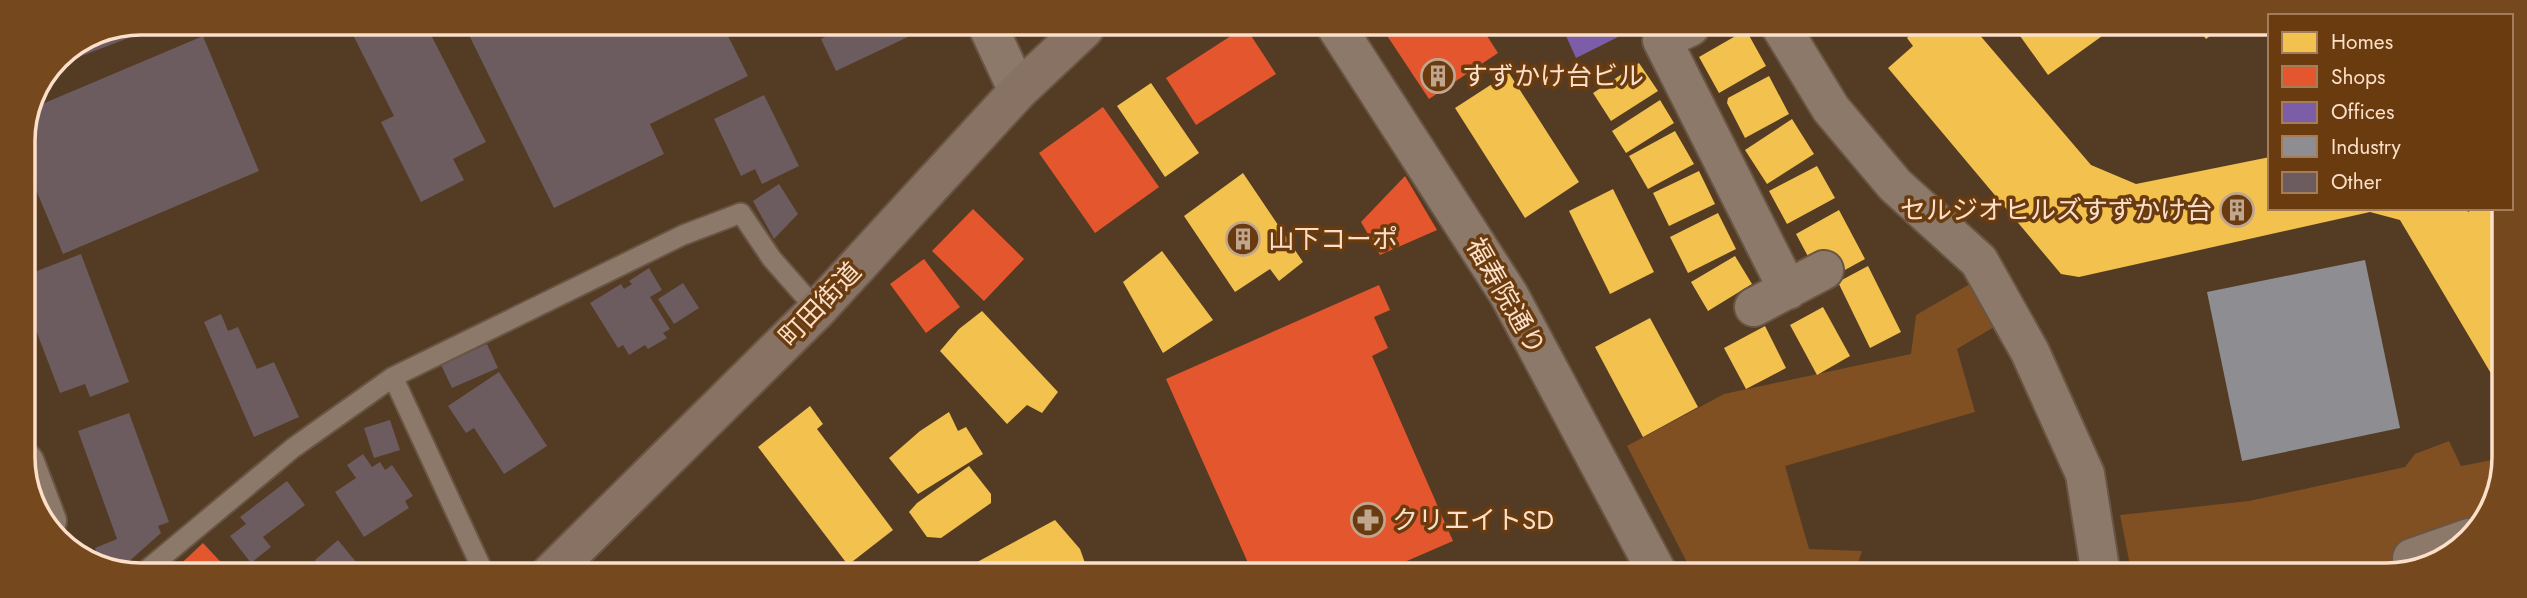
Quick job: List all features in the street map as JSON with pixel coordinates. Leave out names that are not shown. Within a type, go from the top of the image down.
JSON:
[{"type":"main road","name":"町田街道","points":[[561,563],[817,310],[1018,91],[1078,35]]},
{"type":"street","points":[[992,35],[1018,91]]},
{"type":"street","name":"福寿院通り","points":[[1342,35],[1509,295],[1652,563]]},
{"type":"street","points":[[1673,35],[1662,40],[1788,290]]},
{"type":"street","points":[[1787,35],[1830,109],[1895,185],[1979,261],[2030,352],[2085,474],[2099,563]]},
{"type":"street","points":[[1754,307],[1824,270]]},
{"type":"street","points":[[2412,559],[2440,548]]},
{"type":"lane","points":[[155,563],[293,448],[393,377],[683,234],[741,213],[772,259],[817,310]]},
{"type":"lane","points":[[393,377],[479,563]]},
{"type":"shaded area","points":[[1975,281],[1999,324],[1957,349],[1975,412],[1785,466],[1809,549],[1862,551],[1858,563],[1687,563],[1627,446],[1724,394],[1911,354],[1916,315]]},
{"type":"shaded area","points":[[2449,441],[2461,466],[2492,460],[2490,478],[2474,516],[2395,546],[2398,562],[2130,563],[2120,515],[2249,501],[2405,467],[2415,454]]},
{"type":"building: Homes","points":[[1737,35],[1749,35],[1766,66],[1719,93],[1699,57]]},
{"type":"building: Homes","name":"セルジオヒルズすずかけ台","points":[[1910,35],[1980,35],[2091,165],[2136,184],[2268,157],[2268,210],[2492,210],[2492,375],[2400,220],[2370,212],[2079,277],[2061,274],[1888,68],[1913,46],[1907,38]]},
{"type":"building: Homes","points":[[2019,35],[2104,35],[2048,75]]},
{"type":"building: Homes","points":[[1639,63],[1658,91],[1611,121],[1593,93]]},
{"type":"building: Homes","points":[[1509,73],[1579,182],[1525,218],[1455,108]]},
{"type":"building: Homes","points":[[1769,76],[1789,114],[1745,138],[1727,103],[1728,98]]},
{"type":"building: Homes","points":[[1151,83],[1199,153],[1165,177],[1117,106]]},
{"type":"building: Homes","points":[[1660,100],[1674,123],[1626,153],[1612,131]]},
{"type":"building: Homes","points":[[1792,119],[1814,154],[1767,184],[1745,150]]},
{"type":"building: Homes","points":[[1675,131],[1694,164],[1648,189],[1629,156]]},
{"type":"building: Homes","points":[[1817,166],[1835,198],[1787,224],[1769,191]]},
{"type":"building: Homes","points":[[1699,171],[1715,204],[1669,226],[1653,193]]},
{"type":"building: Homes","name":"山下コーポ","points":[[1243,173],[1303,262],[1279,281],[1270,269],[1235,292],[1184,216]]},
{"type":"building: Homes","points":[[1613,189],[1654,272],[1610,294],[1569,211]]},
{"type":"building: Homes","points":[[1839,210],[1865,259],[1843,271],[1832,251],[1811,262],[1796,234]]},
{"type":"building: Homes","points":[[1718,213],[1736,249],[1688,273],[1670,237]]},
{"type":"building: Homes","points":[[1162,251],[1213,320],[1163,353],[1123,282]]},
{"type":"building: Homes","points":[[1735,256],[1752,284],[1708,311],[1691,282]]},
{"type":"building: Homes","points":[[1868,266],[1901,332],[1870,348],[1838,282]]},
{"type":"building: Homes","points":[[1823,307],[1850,356],[1817,375],[1790,325]]},
{"type":"building: Homes","points":[[982,311],[1058,392],[1042,413],[1027,405],[1007,424],[940,351],[959,329]]},
{"type":"building: Homes","points":[[1650,318],[1698,407],[1643,437],[1595,347]]},
{"type":"building: Homes","points":[[1765,326],[1786,368],[1746,389],[1724,348]]},
{"type":"building: Homes","points":[[810,406],[823,424],[817,429],[893,530],[851,563],[846,563],[758,447]]},
{"type":"building: Homes","points":[[949,412],[958,431],[966,427],[983,454],[918,494],[889,458],[920,431]]},
{"type":"building: Homes","points":[[969,466],[991,494],[991,503],[941,538],[927,537],[909,512],[917,503]]},
{"type":"building: Homes","points":[[1055,520],[1080,549],[1085,563],[975,563]]},
{"type":"building: Shops","points":[[1232,35],[1251,35],[1276,74],[1196,125],[1166,78]]},
{"type":"building: Shops","name":"すずかけ台ビル","points":[[1387,35],[1486,35],[1498,53],[1429,99]]},
{"type":"building: Shops","points":[[1103,107],[1159,187],[1095,233],[1039,153]]},
{"type":"building: Shops","points":[[1405,176],[1437,230],[1380,255],[1361,222]]},
{"type":"building: Shops","points":[[973,209],[1024,259],[984,301],[932,251]]},
{"type":"building: Shops","points":[[924,259],[960,307],[926,333],[890,284]]},
{"type":"building: Shops","points":[[1379,285],[1390,310],[1374,317],[1388,348],[1372,356],[1453,541],[1402,563],[1248,563],[1166,379]]},
{"type":"building: Shops","points":[[203,543],[222,563],[182,563]]},
{"type":"building: Offices","points":[[1566,35],[1622,35],[1576,58]]},
{"type":"building: Industry","points":[[2365,260],[2400,428],[2242,461],[2207,292]]},
{"type":"building: Other","points":[[353,35],[431,35],[486,142],[453,159],[464,180],[421,202],[381,122],[394,116]]},
{"type":"building: Other","points":[[469,35],[728,35],[748,76],[650,124],[664,154],[554,208]]},
{"type":"building: Other","points":[[829,35],[912,35],[836,71],[821,39]]},
{"type":"building: Other","points":[[135,36],[74,59],[107,41]]},
{"type":"building: Other","points":[[203,36],[259,171],[63,254],[35,188],[35,134],[42,104]]},
{"type":"building: Other","points":[[764,95],[799,166],[762,184],[755,169],[741,176],[714,119]]},
{"type":"building: Other","points":[[779,184],[798,214],[774,239],[753,201]]},
{"type":"building: Other","points":[[81,254],[129,382],[90,397],[85,384],[60,393],[35,328],[35,272]]},
{"type":"building: Other","points":[[649,268],[662,290],[650,297],[670,329],[663,333],[667,338],[648,349],[645,345],[629,355],[623,345],[618,348],[590,303],[621,284],[624,289],[632,284],[629,281]]},
{"type":"building: Other","points":[[683,283],[699,308],[674,324],[658,299]]},
{"type":"building: Other","points":[[221,314],[228,331],[238,327],[257,369],[274,362],[299,417],[254,437],[204,322]]},
{"type":"building: Other","points":[[487,344],[498,368],[452,388],[441,365]]},
{"type":"building: Other","points":[[499,372],[547,446],[504,474],[474,428],[466,433],[448,406]]},
{"type":"building: Other","points":[[129,413],[169,522],[158,526],[161,533],[128,562],[97,553],[95,548],[117,539],[78,431]]},
{"type":"building: Other","points":[[390,420],[400,450],[374,458],[364,428]]},
{"type":"building: Other","points":[[363,454],[372,467],[380,462],[385,470],[392,465],[413,496],[405,501],[409,508],[364,537],[335,492],[356,478],[347,465]]},
{"type":"building: Other","points":[[287,481],[305,505],[263,537],[271,547],[251,563],[230,536],[246,524],[240,517]]},
{"type":"building: Other","points":[[338,540],[357,563],[318,563],[315,560]]},
{"type":"place","name":"すずかけ台ビル","points":[[1438,76]]},
{"type":"place","name":"セルジオヒルズすずかけ台","points":[[2237,210]]},
{"type":"place","name":"山下コーポ","points":[[1243,239]]},
{"type":"place","name":"クリエイトSD","points":[[1368,520]]}]
